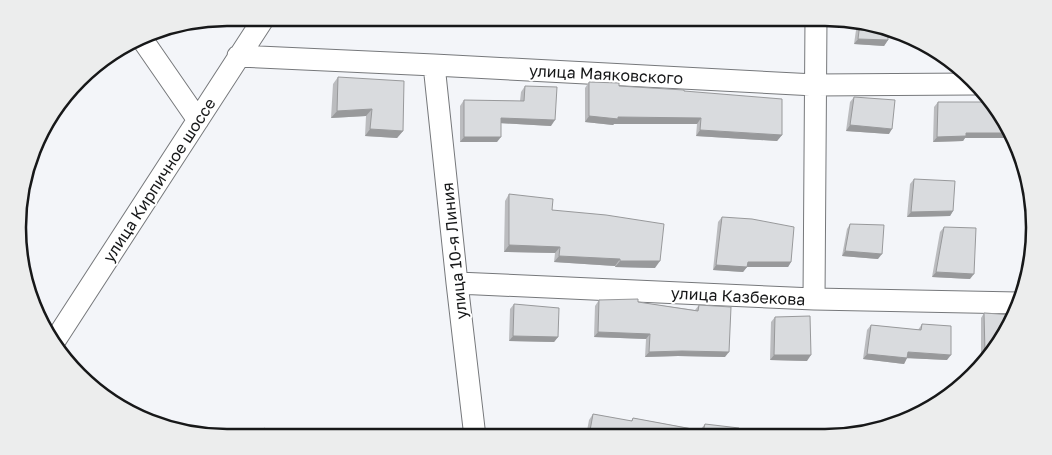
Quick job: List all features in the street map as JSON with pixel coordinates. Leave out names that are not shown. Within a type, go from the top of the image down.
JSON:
[{"type":"street","name":"улица Кирпичное шоссе","points":[[58,336],[259,26]]},
{"type":"street","points":[[814,299],[816,26]]},
{"type":"street","points":[[145,44],[198,120]]},
{"type":"street","name":"улица Маяковского","points":[[238,56],[815,85],[966,84]]},
{"type":"street","name":"улица 10-я Линия","points":[[434,65],[474,429]]},
{"type":"street","name":"улица Казбекова","points":[[457,283],[814,299],[1011,303]]},
{"type":"building","points":[[859,29],[888,37],[888,40],[858,39]]},
{"type":"building","points":[[338,77],[404,81],[403,131],[370,129],[372,109],[337,111]]},
{"type":"building","points":[[589,82],[619,83],[619,86],[782,99],[782,135],[700,130],[701,118],[618,117],[618,119],[589,116]]},
{"type":"building","points":[[525,86],[557,87],[555,120],[501,118],[501,137],[464,137],[464,100],[524,101]]},
{"type":"building","points":[[854,97],[895,100],[892,129],[850,125]]},
{"type":"building","points":[[938,102],[982,102],[1002,133],[966,133],[966,136],[937,137]]},
{"type":"building","points":[[914,179],[955,181],[953,211],[911,212]]},
{"type":"building","points":[[509,194],[553,199],[552,210],[606,215],[664,224],[660,261],[620,261],[620,259],[559,256],[560,247],[509,245]]},
{"type":"building","points":[[722,217],[752,219],[794,227],[791,262],[748,262],[747,267],[716,265]]},
{"type":"building","points":[[850,224],[884,225],[882,254],[845,251]]},
{"type":"building","points":[[944,227],[976,228],[974,274],[936,272]]},
{"type":"building","points":[[638,299],[638,302],[698,311],[699,305],[731,307],[729,352],[649,352],[650,334],[598,332],[599,300]]},
{"type":"building","points":[[514,304],[559,308],[558,337],[513,336]]},
{"type":"building","points":[[984,313],[1006,314],[999,328],[985,349]]},
{"type":"building","points":[[810,316],[811,355],[774,355],[775,317]]},
{"type":"building","points":[[922,324],[951,326],[951,355],[908,352],[907,358],[867,354],[871,325],[921,330]]},
{"type":"building","points":[[593,414],[632,421],[633,418],[692,429],[590,429]]},
{"type":"building","points":[[705,424],[739,429],[704,429]]}]
